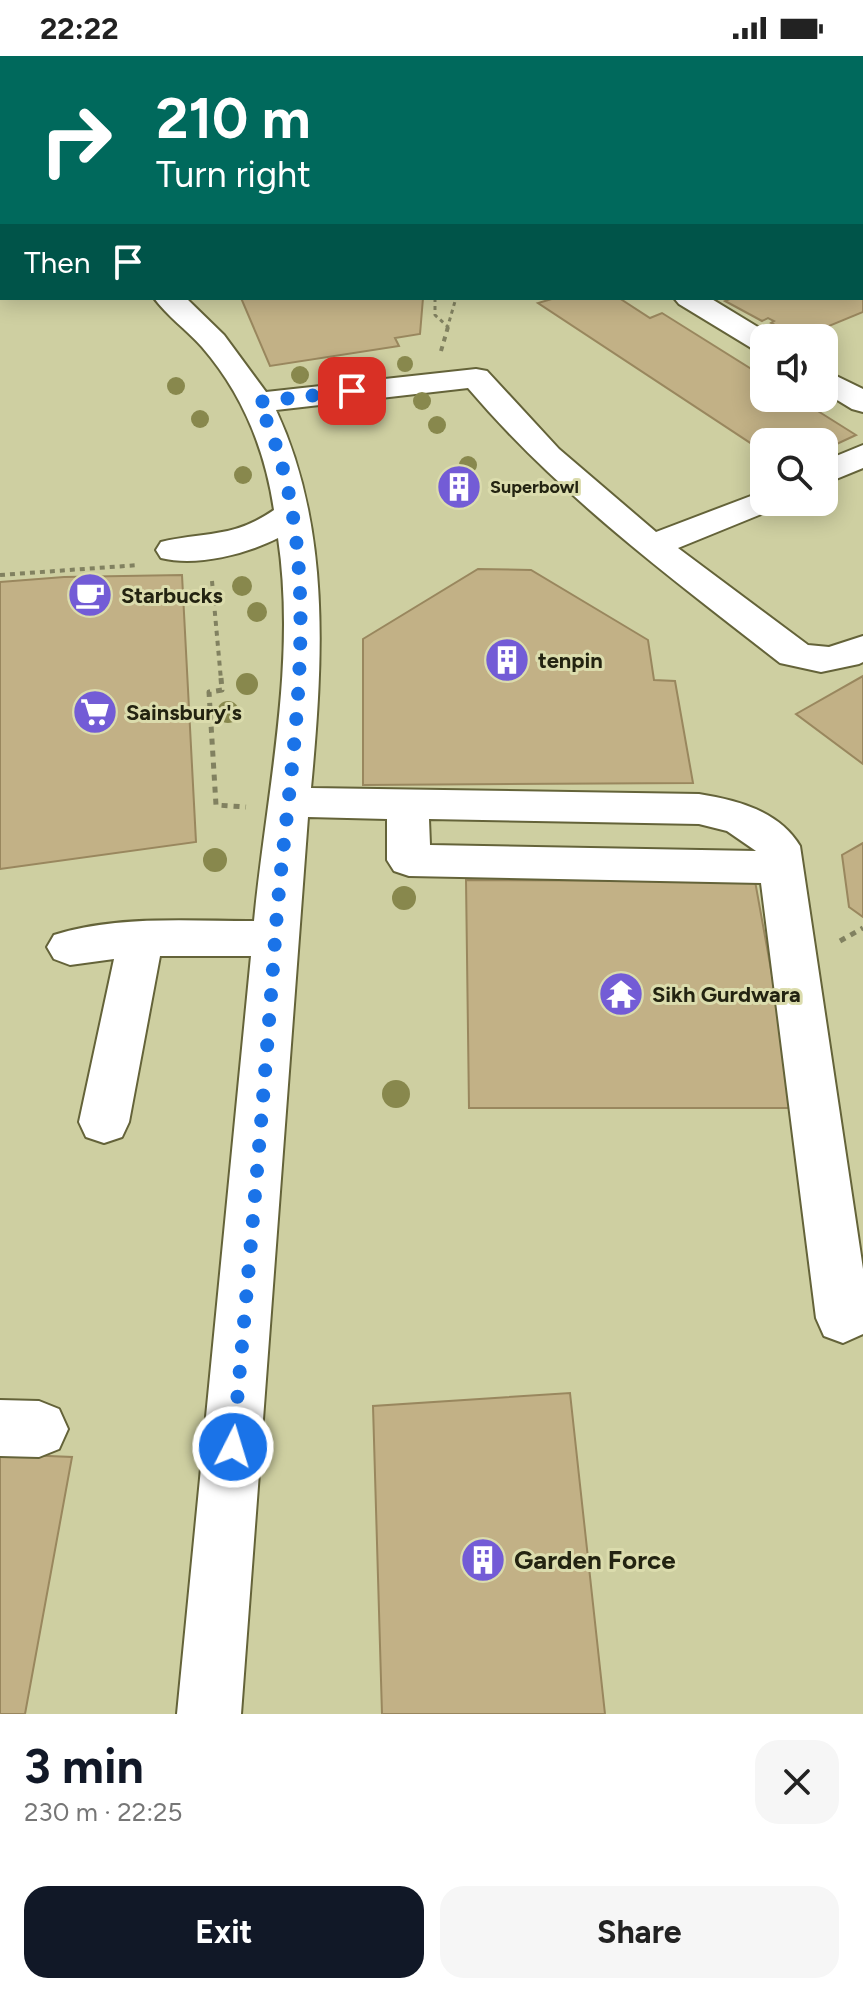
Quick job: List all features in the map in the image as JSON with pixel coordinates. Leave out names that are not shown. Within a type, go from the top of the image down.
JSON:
[{"type":"street","points":[[171,300],[216,344],[258,402],[272,429],[292,513],[299,587],[300,637],[271,805],[275,938],[262,1142],[209,1714]]},
{"type":"street","points":[[692,300],[750,335]]},
{"type":"street","points":[[258,402],[476,378],[508,418],[542,452],[652,546],[794,654],[815,662],[837,660],[863,648]]},
{"type":"street","points":[[838,387],[863,402]]},
{"type":"street","points":[[838,467],[863,455]]},
{"type":"street","points":[[838,479],[863,493]]},
{"type":"street","points":[[652,546],[750,507]]},
{"type":"street","points":[[161,557],[262,535],[292,513]]},
{"type":"street","points":[[271,805],[699,809],[722,812],[765,832],[778,846],[843,1318]]},
{"type":"street","points":[[70,947],[141,939],[275,938]]},
{"type":"street","points":[[104,1122],[141,939]]},
{"type":"path","points":[[435,300],[433,314],[439,324],[447,326]]},
{"type":"path","points":[[0,575],[161,557]]},
{"type":"path","points":[[211,574],[222,690],[209,692],[216,805],[271,805]]},
{"type":"building","points":[[242,300],[423,300],[420,334],[395,338],[399,346],[270,366]]},
{"type":"building","points":[[548,300],[622,300],[650,318],[662,313],[750,368],[750,412],[819,412],[856,435],[838,443],[838,428],[750,428],[750,443],[538,303]]},
{"type":"building","points":[[863,300],[863,312],[834,324],[773,324],[774,321],[768,318],[762,321],[725,301]]},
{"type":"building","name":"tenpin","points":[[478,569],[531,570],[648,640],[654,680],[675,681],[693,783],[363,785],[363,639]]},
{"type":"building","name":"Sainsbury's","points":[[182,575],[196,842],[0,869],[0,582],[64,577]]},
{"type":"building","points":[[863,676],[863,764],[796,714]]},
{"type":"building","points":[[863,843],[863,917],[849,907],[842,855]]},
{"type":"building","name":"Sikh Gurdwara","points":[[466,880],[755,881],[796,1108],[469,1108]]},
{"type":"building","name":"Garden Force","points":[[570,1393],[605,1714],[382,1714],[373,1406]]},
{"type":"building","points":[[0,1454],[72,1457],[25,1714],[0,1714]]},
{"type":"place","name":"Superbowl","points":[[459,487]]},
{"type":"place","name":"Starbucks","points":[[90,595]]},
{"type":"place","name":"tenpin","points":[[507,660]]},
{"type":"place","name":"Sainsbury's","points":[[95,712]]},
{"type":"place","name":"Sikh Gurdwara","points":[[621,994]]},
{"type":"place","name":"Garden Force","points":[[483,1560]]},
{"type":"route","points":[[233,1447],[262,1142],[275,938],[300,666],[299,587],[289,495],[272,429],[258,402],[352,391]]}]
